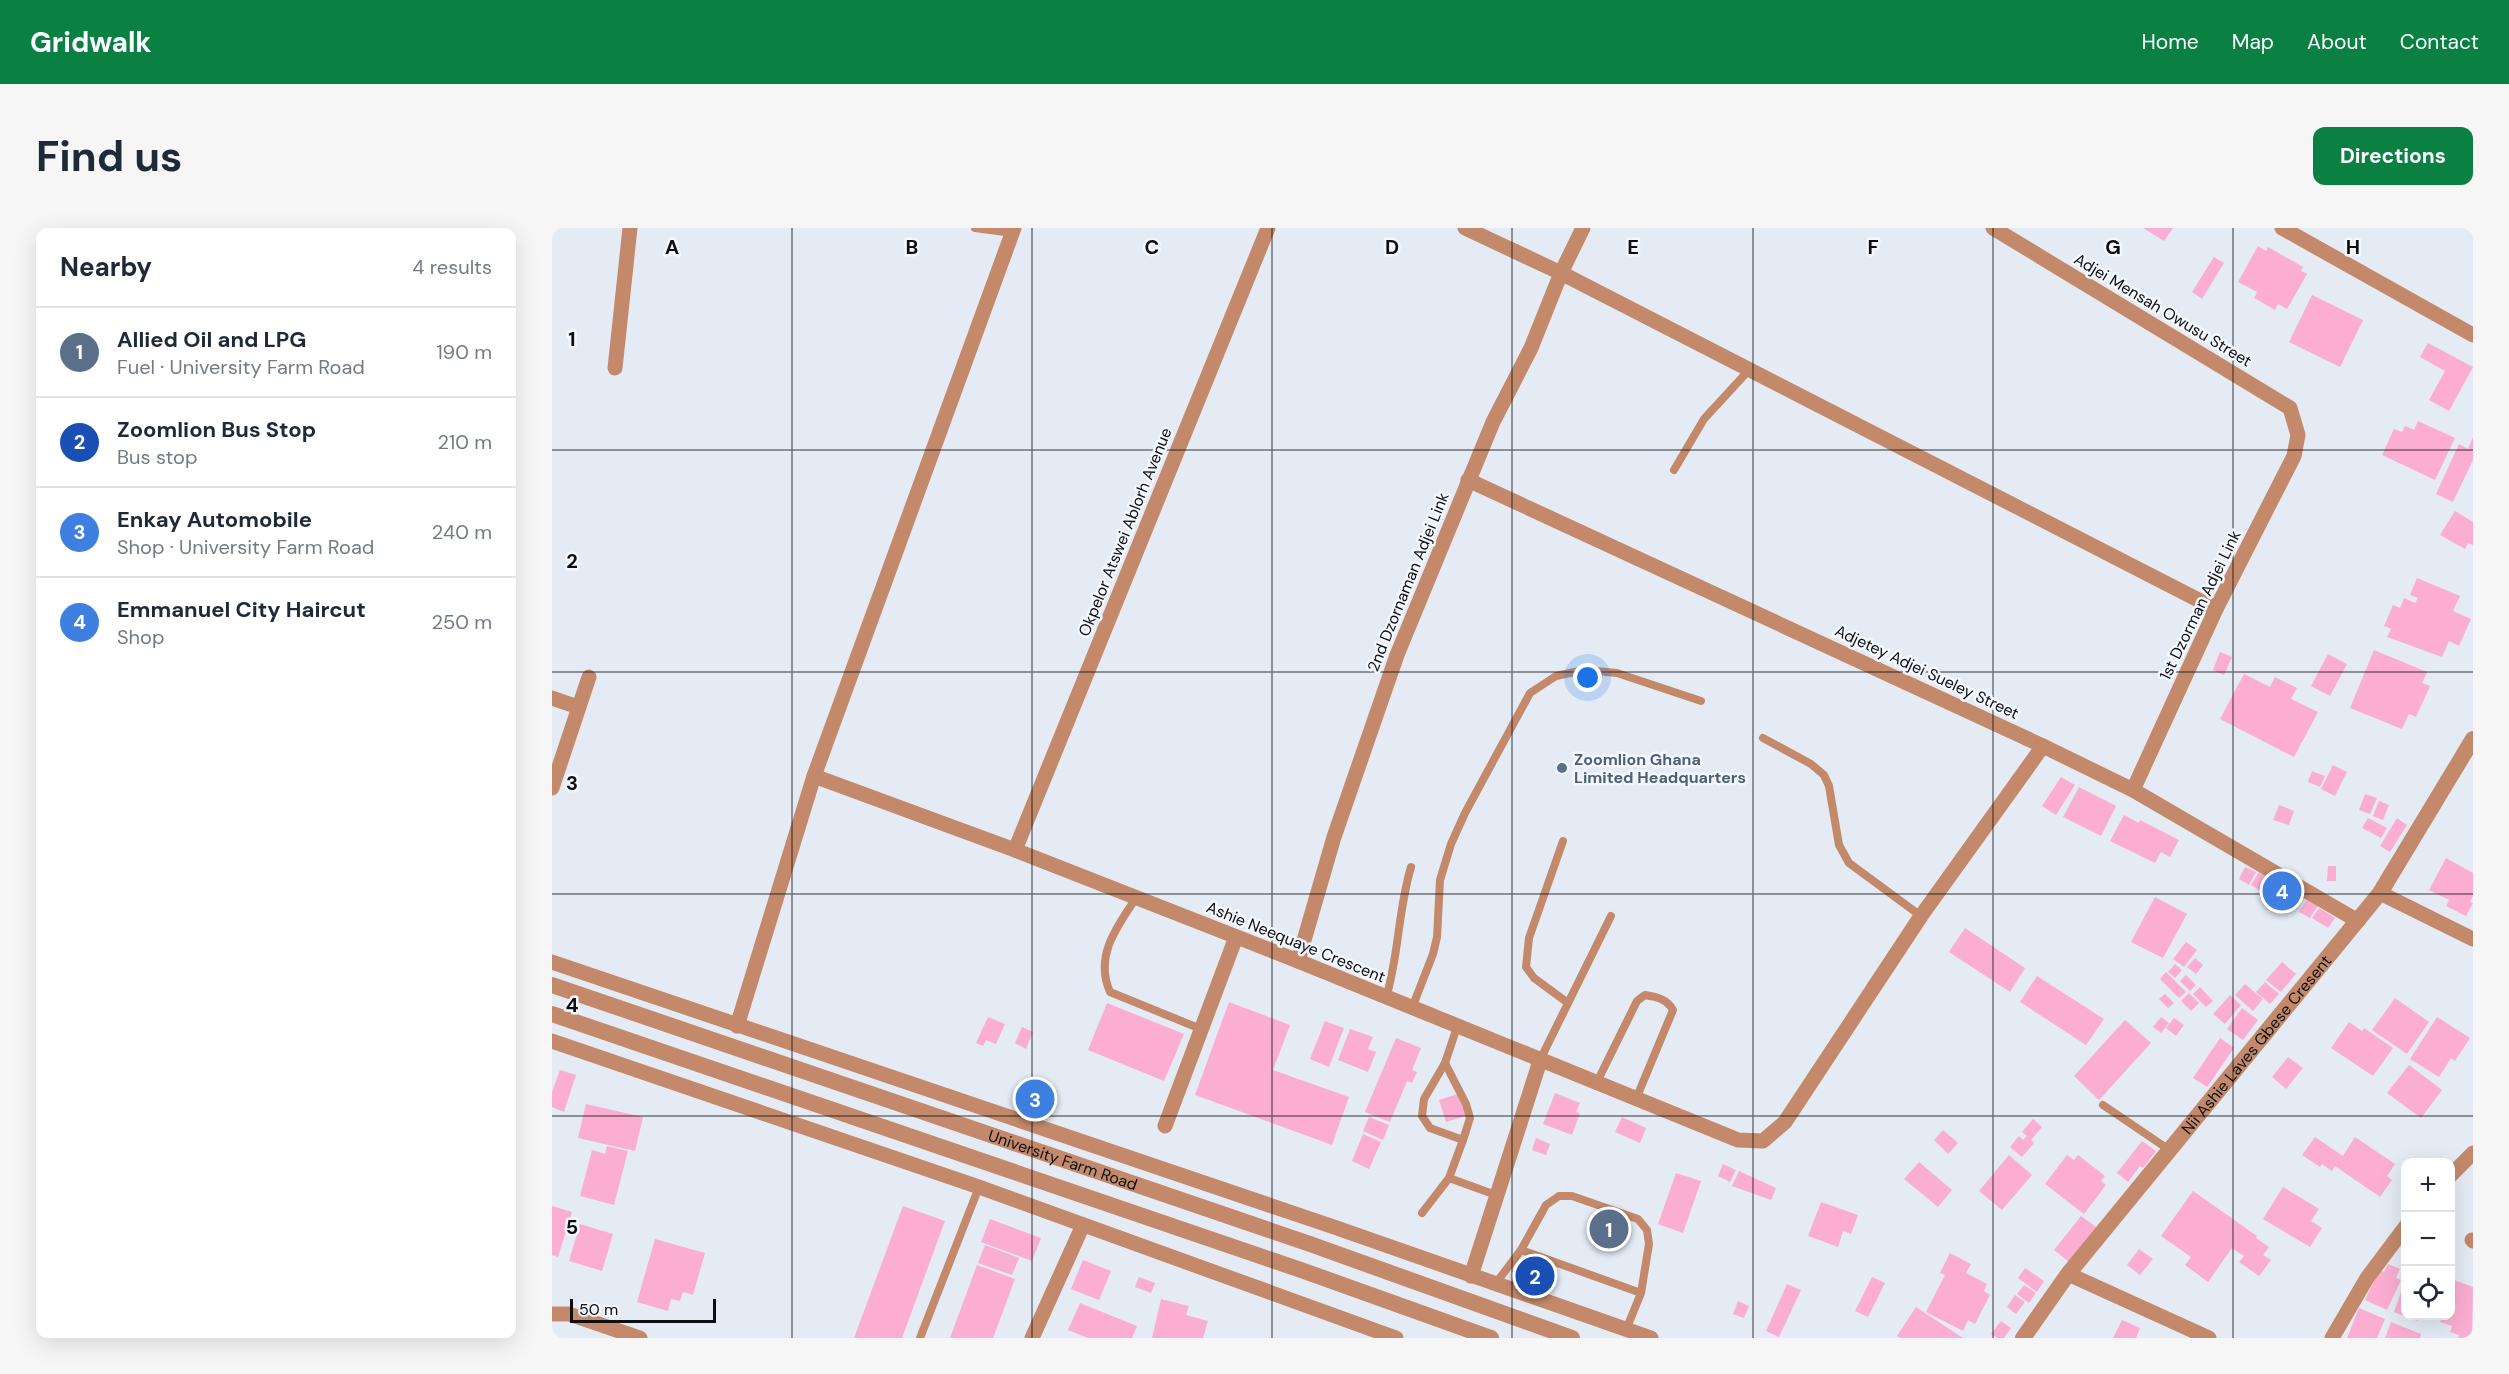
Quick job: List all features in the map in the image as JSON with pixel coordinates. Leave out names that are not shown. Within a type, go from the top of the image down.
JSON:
[{"type":"street","points":[[615,368],[630,228]]},
{"type":"street","name":"Okpelor Atswei Ablorh Avenue","points":[[1015,850],[1268,228]]},
{"type":"street","points":[[1465,228],[1561,273],[2216,609]]},
{"type":"street","name":"2nd Dzornaman Adjei Link","points":[[1298,961],[1334,837],[1397,655],[1493,422],[1531,348],[1561,273],[1583,228]]},
{"type":"street","name":"Adjei Mensah Owusu Street","points":[[1993,228],[2290,408],[2298,435]]},
{"type":"street","points":[[2282,228],[2473,335]]},
{"type":"street","points":[[736,1026],[814,776],[1014,231]]},
{"type":"street","name":"1st Dzorman Adjei Link","points":[[2133,790],[2216,609],[2295,456],[2298,435]]},
{"type":"street","name":"Adjetey Adjei Sueley Street","points":[[1468,480],[2043,746],[2133,790],[2358,921]]},
{"type":"street","points":[[552,788],[589,676]]},
{"type":"street","points":[[552,698],[578,707]]},
{"type":"street","name":"Nii Ashie Laves Gbese Cresent","points":[[2023,1338],[2068,1274],[2168,1149],[2380,893],[2472,742]]},
{"type":"street","points":[[1921,916],[2043,746]]},
{"type":"street","name":"Ashie Neequaye Crescent","points":[[814,776],[1015,850],[1298,961],[1738,1140],[1763,1141],[1785,1122],[1921,916]]},
{"type":"street","points":[[2380,893],[2473,939]]},
{"type":"street","points":[[1165,1126],[1236,937]]},
{"type":"street","points":[[552,962],[1496,1283],[1651,1338]]},
{"type":"street","name":"University Farm Road","points":[[552,986],[1299,1240],[1572,1338]]},
{"type":"street","name":"University Farm Road","points":[[552,1014],[1301,1270],[1491,1338]]},
{"type":"street","points":[[552,1041],[979,1187],[1396,1338]]},
{"type":"street","points":[[1471,1276],[1540,1061]]},
{"type":"street","points":[[2455,1172],[2473,1153]]},
{"type":"street","points":[[1032,1338],[1083,1225]]},
{"type":"street","points":[[2332,1338],[2367,1278],[2401,1233]]},
{"type":"street","points":[[2068,1274],[2209,1338]]},
{"type":"street","points":[[552,1314],[569,1314],[640,1338]]},
{"type":"lane","points":[[975,228],[1014,231]]},
{"type":"lane","points":[[1674,470],[1704,419],[1749,369]]},
{"type":"lane","points":[[1413,1008],[1435,946],[1440,880],[1451,844],[1465,813],[1530,693],[1556,676],[1584,670],[1617,673],[1701,701]]},
{"type":"lane","points":[[1763,738],[1811,764],[1824,774],[1829,786],[1839,845],[1849,863],[1921,916]]},
{"type":"lane","points":[[1563,841],[1529,938],[1526,967],[1534,978],[1568,1004]]},
{"type":"lane","points":[[1386,998],[1396,953],[1402,901],[1412,867]]},
{"type":"lane","points":[[1136,898],[1111,937],[1105,971],[1105,981],[1110,992],[1201,1029]]},
{"type":"lane","points":[[1540,1061],[1611,916]]},
{"type":"lane","points":[[1596,1084],[1637,1001],[1645,995],[1656,996],[1669,1003],[1673,1010],[1636,1099]]},
{"type":"lane","points":[[1457,1027],[1445,1063],[1424,1099],[1422,1116],[1430,1128],[1463,1140]]},
{"type":"lane","points":[[1422,1213],[1449,1178],[1470,1118],[1466,1104],[1445,1063]]},
{"type":"lane","points":[[2103,1105],[2168,1149]]},
{"type":"lane","points":[[1449,1178],[1496,1195]]},
{"type":"lane","points":[[920,1338],[979,1187]]},
{"type":"lane","points":[[1496,1283],[1521,1250],[1546,1205],[1559,1196],[1572,1196],[1627,1215],[1638,1219],[1647,1230],[1648,1244],[1641,1293],[1626,1330]]},
{"type":"lane","points":[[1521,1250],[1641,1293]]},
{"type":"building","points":[[2143,228],[2173,228],[2164,241]]},
{"type":"building","points":[[2258,246],[2266,251],[2268,247],[2303,267],[2301,271],[2307,274],[2287,309],[2278,304],[2275,310],[2254,298],[2257,292],[2238,282]]},
{"type":"building","points":[[2214,257],[2224,263],[2202,299],[2192,292]]},
{"type":"building","points":[[2312,295],[2363,320],[2340,367],[2289,342]]},
{"type":"building","points":[[2428,343],[2473,367],[2449,411],[2429,400],[2445,371],[2420,357]]},
{"type":"building","points":[[2418,421],[2455,438],[2435,480],[2382,455],[2394,429],[2402,432],[2405,426],[2414,430]]},
{"type":"building","points":[[2473,437],[2473,460],[2453,502],[2436,494],[2459,444],[2468,449]]},
{"type":"building","points":[[2455,511],[2473,522],[2473,545],[2468,543],[2465,549],[2440,535]]},
{"type":"building","points":[[2417,578],[2460,596],[2453,611],[2471,619],[2459,646],[2449,641],[2442,657],[2387,637],[2391,629],[2384,626],[2393,605],[2400,608],[2404,598],[2415,603],[2418,598],[2410,595]]},
{"type":"building","points":[[2374,650],[2427,672],[2422,683],[2430,686],[2416,717],[2409,714],[2402,729],[2350,708]]},
{"type":"building","points":[[2220,652],[2232,657],[2224,675],[2213,670]]},
{"type":"building","points":[[2328,654],[2347,664],[2330,696],[2311,686]]},
{"type":"building","points":[[2244,674],[2270,687],[2275,677],[2297,688],[2291,699],[2318,712],[2294,757],[2220,719]]},
{"type":"building","points":[[2333,765],[2347,772],[2335,796],[2321,789]]},
{"type":"building","points":[[2312,771],[2325,776],[2320,787],[2308,782]]},
{"type":"building","points":[[2061,777],[2075,785],[2056,815],[2042,806]]},
{"type":"building","points":[[2079,787],[2116,806],[2101,836],[2063,817]]},
{"type":"building","points":[[2365,794],[2377,798],[2370,814],[2359,810]]},
{"type":"building","points":[[2379,801],[2389,805],[2383,820],[2373,816]]},
{"type":"building","points":[[2279,805],[2294,811],[2289,825],[2273,820]]},
{"type":"building","points":[[2124,815],[2139,823],[2140,820],[2179,840],[2170,857],[2161,852],[2155,863],[2110,841]]},
{"type":"building","points":[[2368,818],[2387,828],[2381,838],[2362,828]]},
{"type":"building","points":[[2397,818],[2407,825],[2390,852],[2380,846]]},
{"type":"building","points":[[2446,858],[2473,873],[2473,896],[2470,902],[2473,903],[2466,916],[2446,906],[2449,900],[2429,890]]},
{"type":"building","points":[[2328,866],[2336,866],[2336,881],[2327,881]]},
{"type":"building","points":[[2245,867],[2256,872],[2249,885],[2239,879]]},
{"type":"building","points":[[2259,872],[2292,890],[2284,904],[2251,885]]},
{"type":"building","points":[[2294,891],[2304,897],[2297,909],[2287,904]]},
{"type":"building","points":[[2155,897],[2187,914],[2163,958],[2131,942]]},
{"type":"building","points":[[2307,900],[2318,906],[2310,918],[2299,912]]},
{"type":"building","points":[[2319,908],[2335,918],[2328,928],[2312,918]]},
{"type":"building","points":[[1965,928],[2025,968],[2010,992],[1949,952]]},
{"type":"building","points":[[2186,942],[2197,950],[2184,967],[2173,959]]},
{"type":"building","points":[[2195,958],[2203,965],[2196,974],[2187,967]]},
{"type":"building","points":[[2282,962],[2296,974],[2281,992],[2266,980]]},
{"type":"building","points":[[2175,964],[2182,970],[2175,978],[2168,972]]},
{"type":"building","points":[[2166,972],[2186,992],[2179,998],[2160,979]]},
{"type":"building","points":[[2186,975],[2196,985],[2190,991],[2180,981]]},
{"type":"building","points":[[2037,976],[2104,1019],[2086,1045],[2020,1002]]},
{"type":"building","points":[[2265,982],[2279,994],[2270,1004],[2256,992]]},
{"type":"building","points":[[2245,984],[2263,999],[2253,1011],[2235,995]]},
{"type":"building","points":[[2200,987],[2213,1001],[2206,1007],[2193,994]]},
{"type":"building","points":[[2189,993],[2199,1003],[2191,1011],[2181,1001]]},
{"type":"building","points":[[2165,994],[2174,1003],[2168,1008],[2159,999]]},
{"type":"building","points":[[2230,995],[2241,1005],[2225,1024],[2213,1014]]},
{"type":"building","points":[[2395,998],[2429,1022],[2407,1054],[2372,1030]]},
{"type":"building","points":[[1229,1002],[1290,1025],[1273,1070],[1349,1097],[1332,1145],[1195,1095]]},
{"type":"building","points":[[1107,1003],[1184,1034],[1164,1081],[1088,1050]]},
{"type":"building","points":[[2242,1008],[2258,1020],[2243,1040],[2227,1029]]},
{"type":"building","points":[[988,1017],[1005,1024],[996,1044],[986,1040],[983,1046],[976,1043]]},
{"type":"building","points":[[2161,1017],[2169,1023],[2161,1033],[2153,1027]]},
{"type":"building","points":[[2437,1017],[2470,1038],[2455,1061],[2451,1058],[2439,1077],[2410,1059]]},
{"type":"building","points":[[2174,1018],[2184,1025],[2176,1036],[2166,1028]]},
{"type":"building","points":[[2125,1020],[2151,1043],[2099,1100],[2074,1076]]},
{"type":"building","points":[[1325,1021],[1344,1028],[1329,1067],[1310,1059]]},
{"type":"building","points":[[2349,1022],[2362,1031],[2364,1028],[2393,1048],[2373,1076],[2331,1048]]},
{"type":"building","points":[[1022,1027],[1033,1032],[1026,1049],[1015,1043]]},
{"type":"building","points":[[1350,1029],[1373,1037],[1368,1049],[1376,1052],[1368,1072],[1338,1060]]},
{"type":"building","points":[[1396,1038],[1421,1048],[1412,1070],[1417,1072],[1412,1083],[1407,1081],[1390,1122],[1365,1112]]},
{"type":"building","points":[[2220,1038],[2234,1048],[2207,1087],[2193,1078]]},
{"type":"building","points":[[2288,1057],[2303,1068],[2286,1089],[2272,1077]]},
{"type":"building","points":[[2409,1065],[2442,1090],[2421,1118],[2387,1093]]},
{"type":"building","points":[[560,1070],[576,1075],[564,1112],[552,1107],[552,1092]]},
{"type":"building","points":[[1555,1093],[1580,1103],[1576,1112],[1580,1113],[1572,1135],[1543,1124]]},
{"type":"building","points":[[1458,1094],[1466,1116],[1446,1122],[1439,1100]]},
{"type":"building","points":[[586,1104],[643,1117],[635,1151],[578,1138]]},
{"type":"building","points":[[1369,1117],[1389,1125],[1383,1140],[1363,1131]]},
{"type":"building","points":[[1622,1117],[1646,1128],[1640,1143],[1615,1132]]},
{"type":"building","points":[[2033,1119],[2042,1127],[2031,1140],[2034,1143],[2022,1157],[2010,1147],[2019,1136],[2023,1140],[2027,1136],[2022,1132]]},
{"type":"building","points":[[1943,1130],[1958,1143],[1948,1154],[1934,1140]]},
{"type":"building","points":[[1363,1134],[1381,1142],[1369,1169],[1352,1161]]},
{"type":"building","points":[[2315,1137],[2343,1156],[2355,1137],[2395,1164],[2387,1176],[2392,1180],[2380,1197],[2335,1166],[2332,1171],[2322,1164],[2320,1167],[2302,1155]]},
{"type":"building","points":[[1536,1138],[1550,1144],[1546,1155],[1532,1150]]},
{"type":"building","points":[[2142,1141],[2156,1151],[2143,1168],[2140,1166],[2128,1182],[2117,1173]]},
{"type":"building","points":[[607,1146],[628,1151],[614,1205],[580,1196],[592,1150],[605,1154]]},
{"type":"building","points":[[2009,1155],[2032,1175],[2002,1210],[1979,1191]]},
{"type":"building","points":[[2067,1155],[2074,1160],[2078,1155],[2105,1176],[2101,1181],[2106,1185],[2084,1214],[2045,1184]]},
{"type":"building","points":[[1919,1162],[1952,1190],[1938,1207],[1904,1179]]},
{"type":"building","points":[[1723,1164],[1736,1170],[1730,1182],[1718,1176]]},
{"type":"building","points":[[1739,1171],[1776,1188],[1771,1200],[1732,1186]]},
{"type":"building","points":[[1676,1173],[1701,1181],[1683,1233],[1658,1224]]},
{"type":"building","points":[[2283,1187],[2319,1209],[2311,1221],[2322,1228],[2310,1247],[2263,1219]]},
{"type":"building","points":[[2193,1191],[2269,1247],[2263,1255],[2271,1260],[2259,1276],[2239,1262],[2244,1256],[2232,1248],[2208,1282],[2185,1265],[2191,1257],[2161,1236]]},
{"type":"building","points":[[1821,1202],[1858,1215],[1851,1234],[1843,1231],[1838,1247],[1808,1236]]},
{"type":"building","points":[[552,1206],[572,1212],[558,1257],[552,1255]]},
{"type":"building","points":[[903,1206],[945,1221],[902,1338],[854,1338]]},
{"type":"building","points":[[2081,1216],[2096,1227],[2069,1262],[2054,1250]]},
{"type":"building","points":[[990,1219],[1041,1238],[1032,1261],[981,1242]]},
{"type":"building","points":[[580,1224],[613,1234],[602,1271],[569,1261]]},
{"type":"building","points":[[655,1239],[705,1253],[693,1295],[683,1292],[680,1301],[671,1299],[668,1311],[637,1302]]},
{"type":"building","points":[[985,1245],[1019,1258],[1012,1275],[978,1263]]},
{"type":"building","points":[[2139,1249],[2153,1259],[2140,1275],[2127,1265]]},
{"type":"building","points":[[1950,1253],[1971,1264],[1966,1273],[1987,1284],[1984,1291],[1990,1295],[1975,1324],[1968,1320],[1963,1331],[1926,1312],[1945,1275],[1940,1273]]},
{"type":"building","points":[[1083,1260],[1111,1271],[1099,1300],[1071,1289]]},
{"type":"building","points":[[2388,1264],[2400,1269],[2396,1278],[2401,1280],[2387,1310],[2365,1300],[2379,1270],[2384,1272]]},
{"type":"building","points":[[977,1265],[1015,1279],[993,1338],[950,1338]]},
{"type":"building","points":[[2025,1268],[2044,1281],[2037,1292],[2018,1278]]},
{"type":"building","points":[[1139,1277],[1155,1283],[1151,1293],[1135,1287]]},
{"type":"building","points":[[1872,1277],[1885,1283],[1868,1317],[1855,1311]]},
{"type":"building","points":[[2455,1280],[2473,1287],[2472,1338],[2458,1338],[2459,1335],[2450,1332],[2452,1326],[2440,1322],[2441,1320],[2455,1320]]},
{"type":"building","points":[[1787,1284],[1801,1290],[1779,1337],[1766,1331]]},
{"type":"building","points":[[2024,1285],[2036,1293],[2029,1303],[2017,1294]]},
{"type":"building","points":[[2401,1292],[2401,1315],[2394,1312]]},
{"type":"building","points":[[2015,1295],[2025,1302],[2016,1314],[2007,1307]]},
{"type":"building","points":[[1161,1299],[1189,1306],[1186,1315],[1208,1321],[1203,1338],[1152,1338]]},
{"type":"building","points":[[1738,1301],[1749,1306],[1744,1318],[1733,1314]]},
{"type":"building","points":[[1080,1303],[1137,1326],[1132,1338],[1088,1338],[1068,1330]]},
{"type":"building","points":[[1916,1307],[1963,1338],[1901,1338],[1897,1336]]},
{"type":"building","points":[[2359,1308],[2385,1319],[2377,1338],[2347,1338]]},
{"type":"building","points":[[2122,1320],[2140,1328],[2136,1338],[2113,1338]]},
{"type":"building","points":[[2001,1321],[2011,1328],[2004,1338],[1997,1338],[1991,1334]]},
{"type":"building","points":[[2391,1322],[2421,1334],[2420,1338],[2385,1338]]},
{"type":"place","name":"Zoomlion Ghana Limited Headquarters","points":[[1562,768]]},
{"type":"place","name":"Emmanuel City Haircut","points":[[2282,891]]},
{"type":"place","name":"Enkay Automobile","points":[[1035,1099]]},
{"type":"place","name":"Allied Oil and LPG","points":[[1609,1229]]},
{"type":"place","name":"Zoomlion Bus Stop","points":[[1535,1276]]}]
